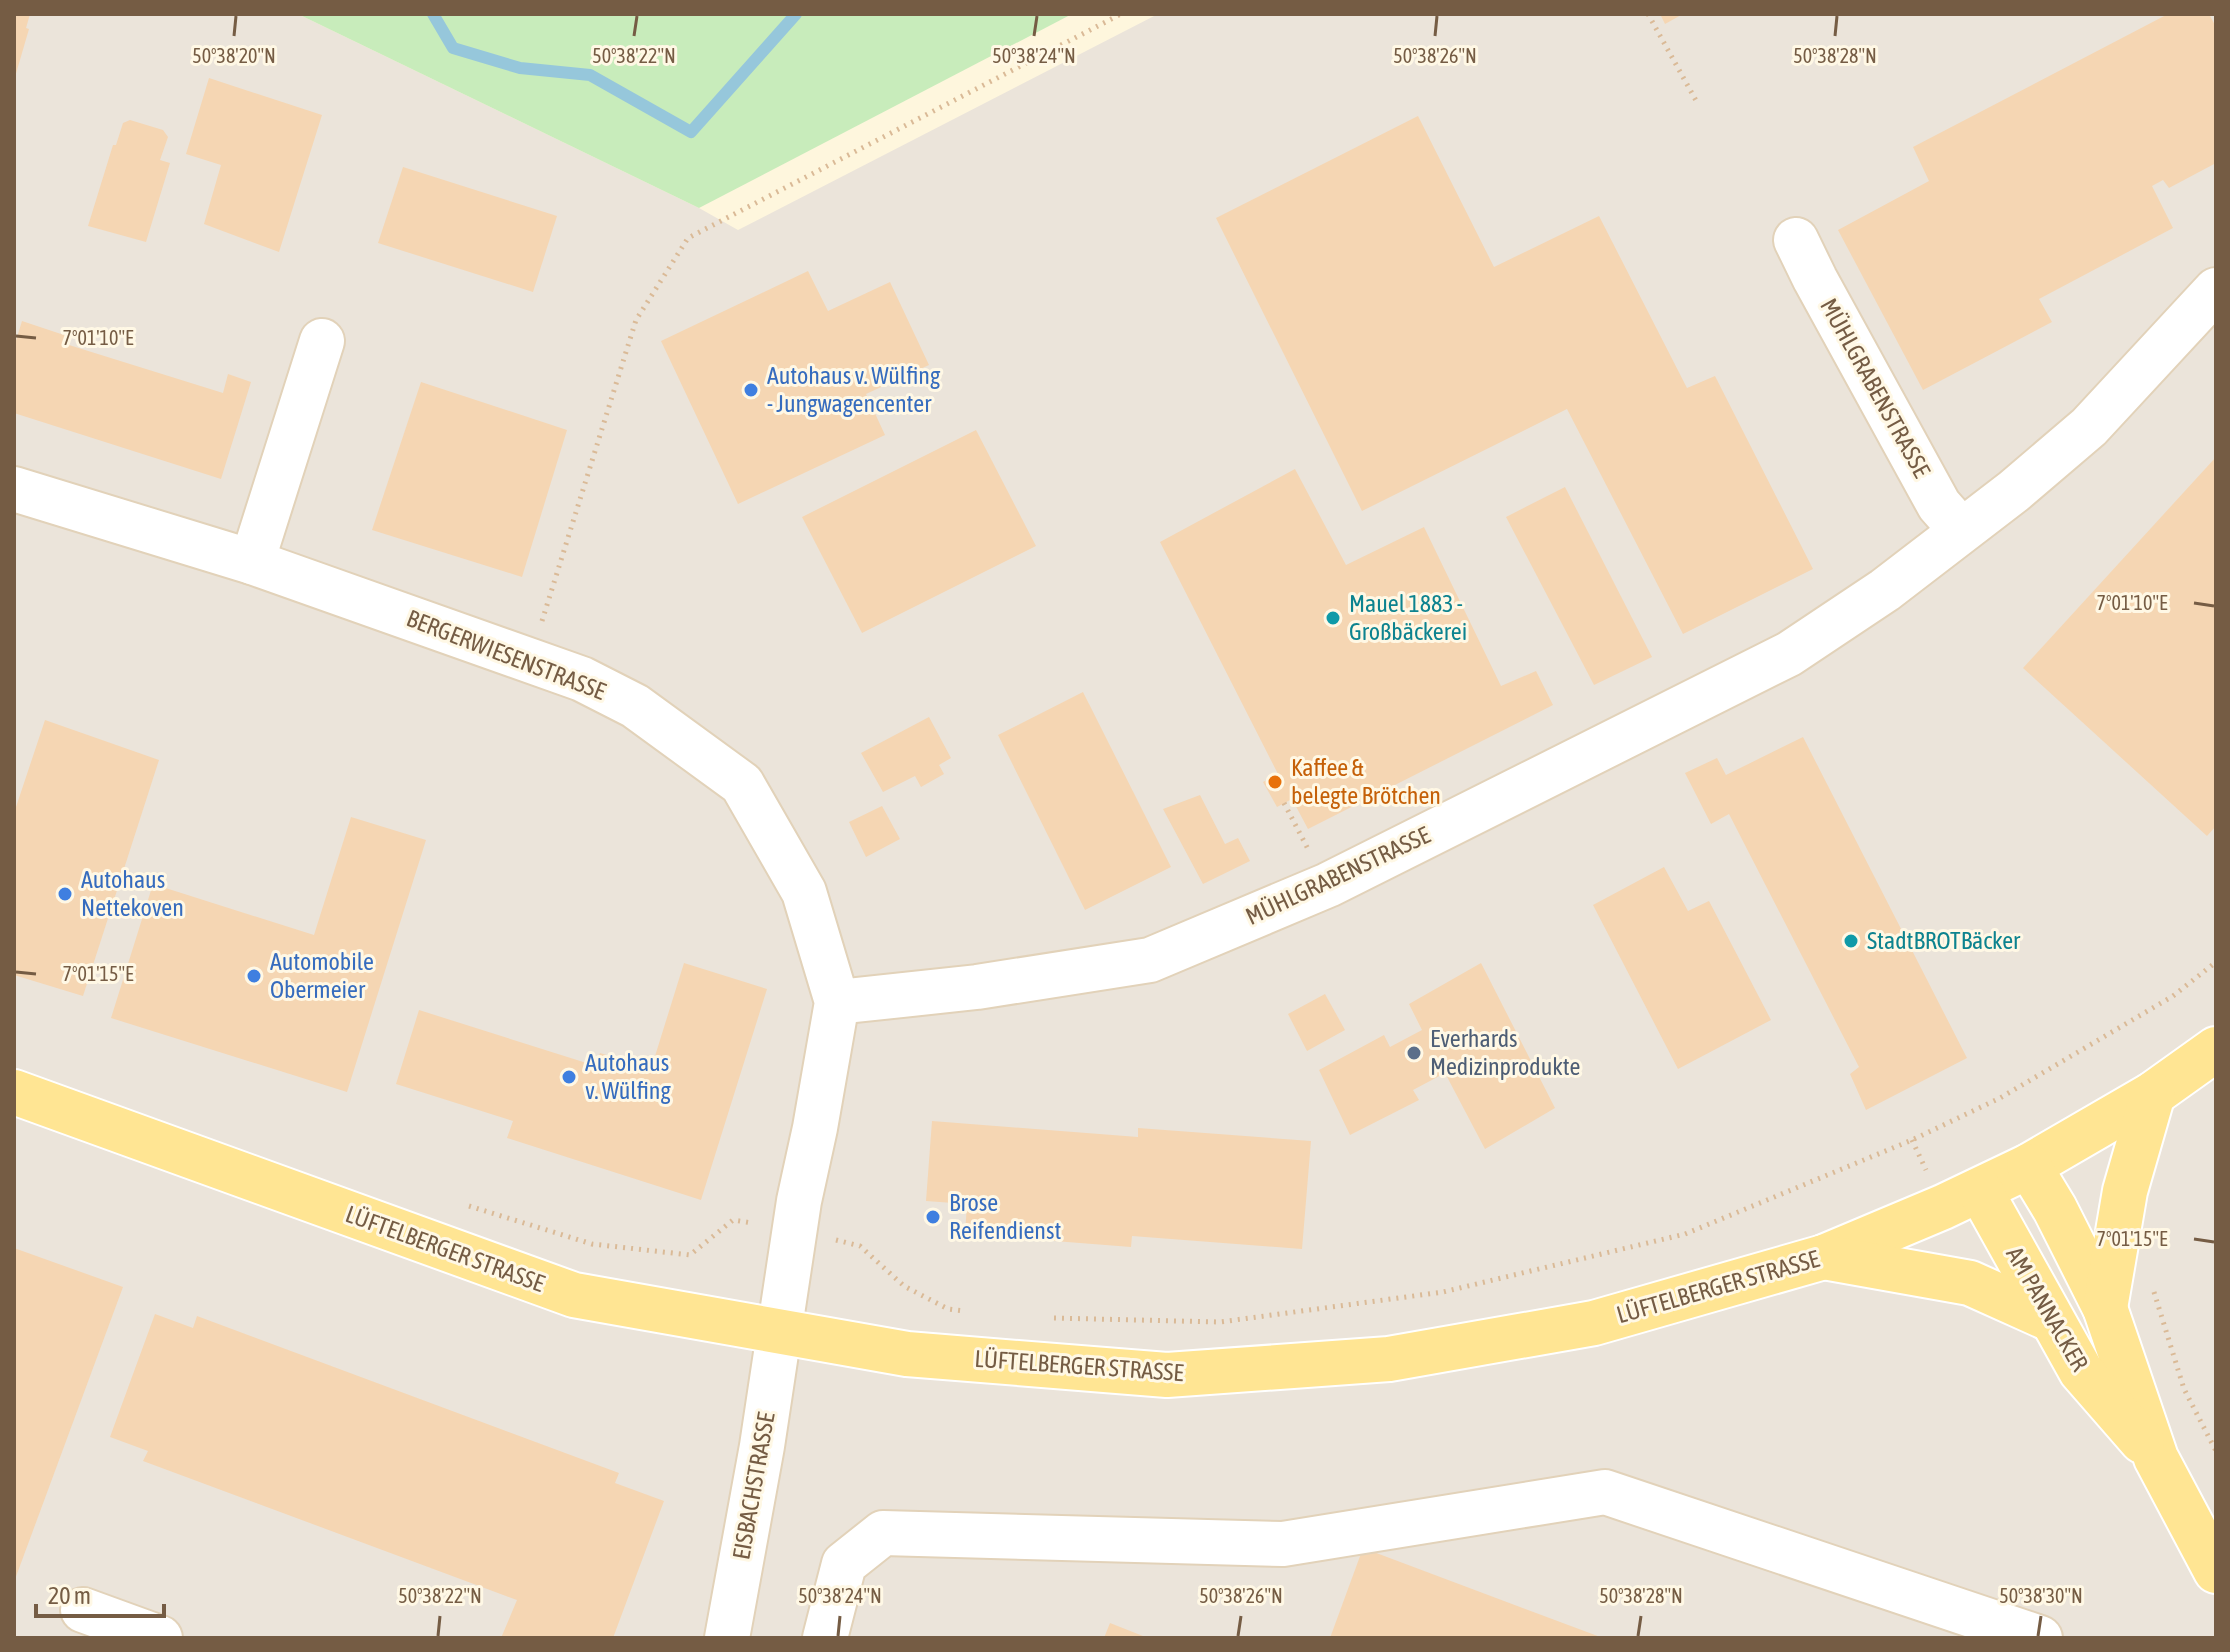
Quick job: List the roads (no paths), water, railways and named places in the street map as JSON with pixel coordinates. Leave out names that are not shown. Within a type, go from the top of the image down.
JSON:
[{"type":"main road","name":"LÜFTELBERGER STRASSE","points":[[14,1092],[574,1295],[907,1354],[1167,1375],[1389,1359],[1594,1323],[1824,1257],[2029,1166],[2153,1094],[2216,1049]]},
{"type":"main road","points":[[2105,1308],[2125,1191],[2153,1094]]},
{"type":"main road","name":"AM PANNACKER","points":[[2029,1166],[2055,1209],[2105,1308],[2156,1458],[2216,1571]]},
{"type":"main road","name":"AM PANNACKER","points":[[1980,1190],[2081,1371],[2156,1458]]},
{"type":"main road","points":[[1824,1257],[1970,1283],[2050,1319]]},
{"type":"street","name":"MÜHLGRABENSTRASSE","points":[[1796,240],[1939,505],[1961,530]]},
{"type":"street","name":"MÜHLGRABENSTRASSE","points":[[837,1002],[977,987],[1150,960],[1328,885],[1789,654],[1885,590],[2014,491],[2089,427],[2216,290]]},
{"type":"street","points":[[252,562],[322,341]]},
{"type":"street","name":"BERGERWIESENSTRASSE","points":[[14,489],[252,562],[582,679],[635,706],[742,784],[804,892],[837,1002],[794,1231],[779,1333]]},
{"type":"street","name":"EISBACHSTRASSE","points":[[727,1638],[779,1333]]},
{"type":"street","points":[[825,1638],[844,1564],[883,1533],[1283,1544],[1605,1492],[2040,1638]]},
{"type":"street","points":[[83,1610],[160,1638]]},
{"type":"waterway","points":[[433,14],[453,48],[520,68],[590,75],[691,132],[796,14]]},
{"type":"place","name":"Autohaus v. Wülfing - Jungwagencenter","points":[[751,390]]},
{"type":"place","name":"Mauel 1883 - Großbäckerei","points":[[1333,618]]},
{"type":"place","name":"Kaffee & belegte Brötchen","points":[[1275,782]]},
{"type":"place","name":"Autohaus Nettekoven","points":[[65,894]]},
{"type":"place","name":"StadtBROTBäcker","points":[[1851,941]]},
{"type":"place","name":"Automobile Obermeier","points":[[254,976]]},
{"type":"place","name":"Everhards Medizinprodukte","points":[[1414,1053]]},
{"type":"place","name":"Autohaus v. Wülfing","points":[[569,1077]]},
{"type":"place","name":"Brose Reifendienst","points":[[933,1217]]}]
